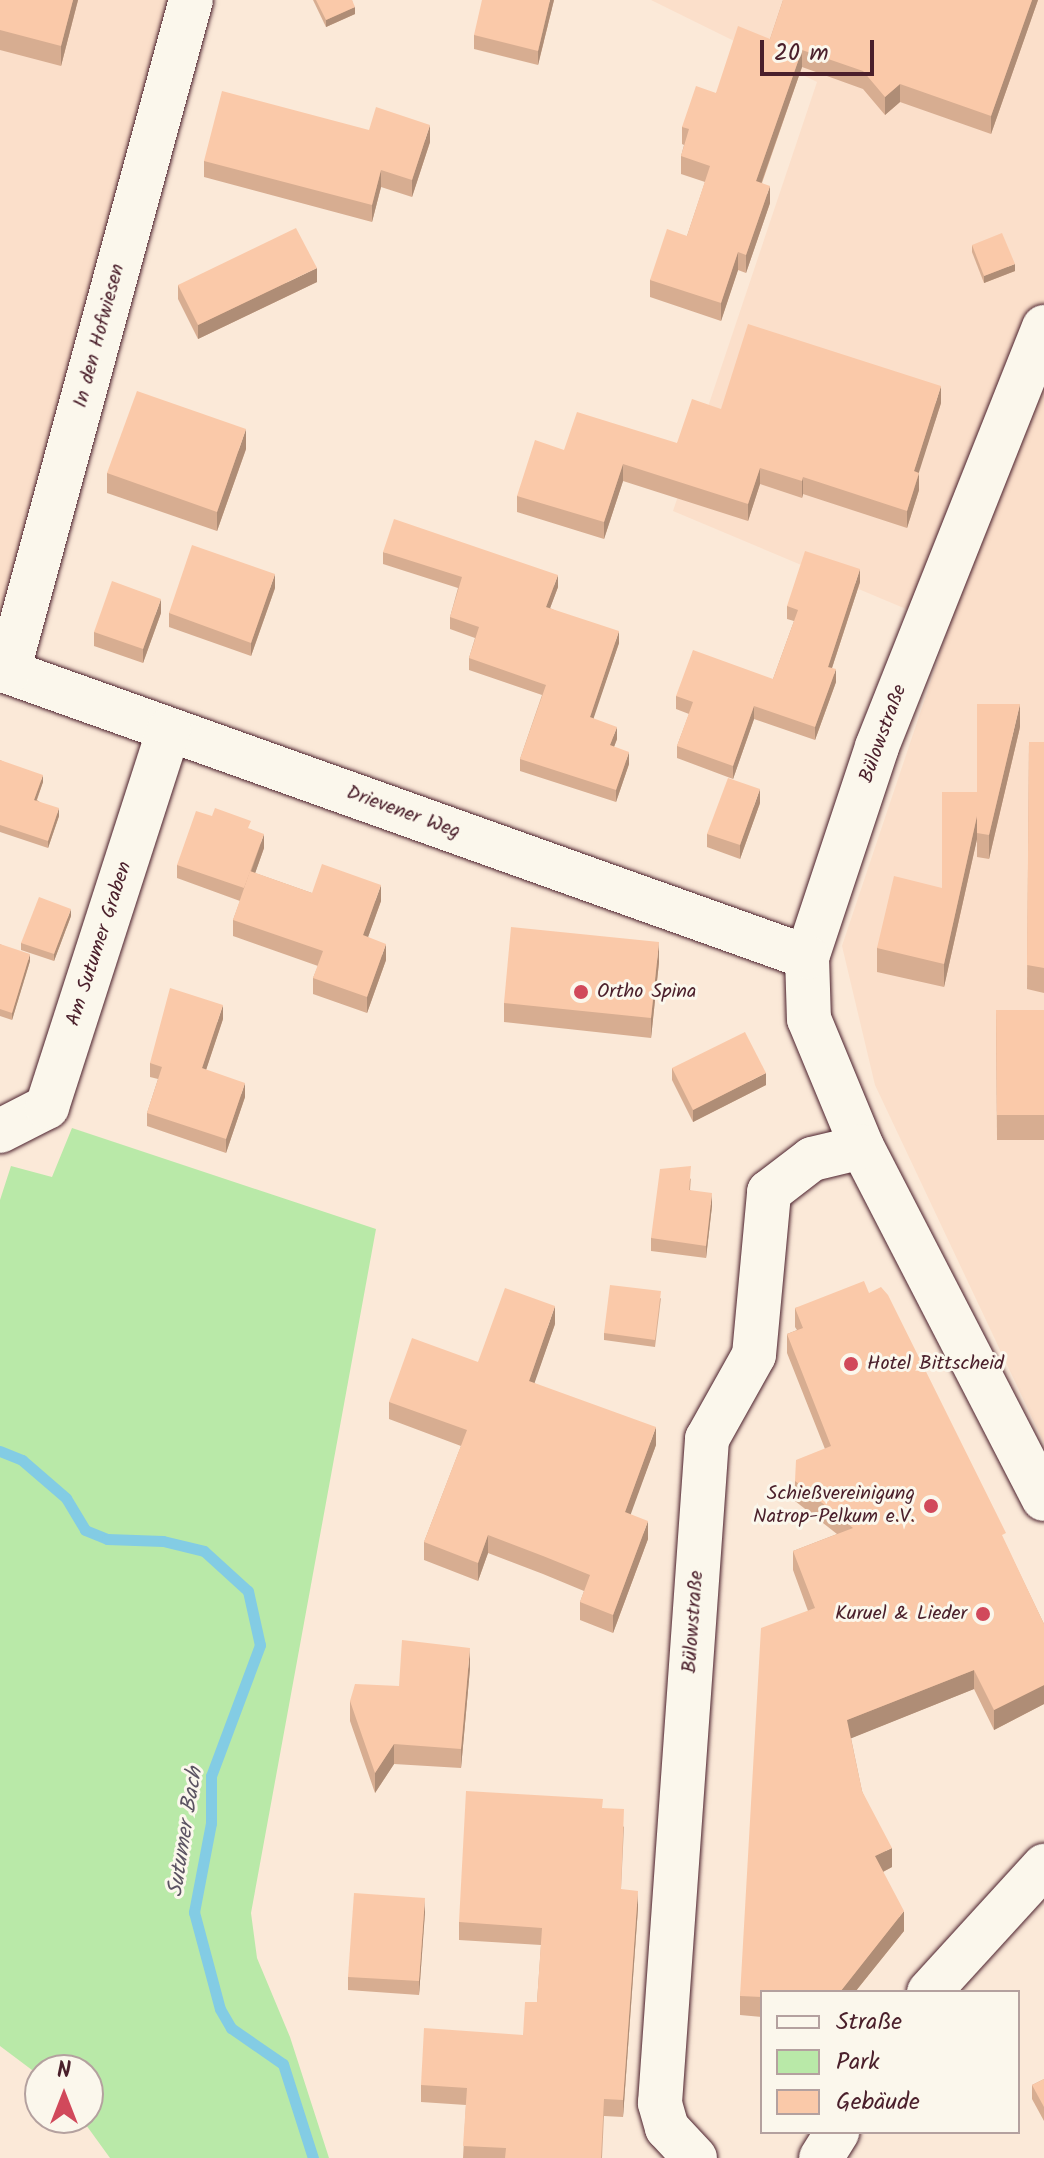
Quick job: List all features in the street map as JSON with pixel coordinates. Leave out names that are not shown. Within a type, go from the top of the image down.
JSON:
[{"type":"street","name":"In den Hofwiesen","points":[[4,671],[191,0]]},
{"type":"street","name":"Bülowstraße","points":[[1041,1488],[862,1147],[809,1019],[807,957],[877,747],[1044,327]]},
{"type":"street","name":"Drievener Weg","points":[[4,671],[807,957]]},
{"type":"street","name":"Am Sutumer Graben","points":[[0,1131],[47,1107],[169,730]]},
{"type":"street","name":"Bülowstraße","points":[[695,2158],[667,2128],[660,2103],[707,1439],[754,1355],[769,1192],[812,1159],[862,1147]]},
{"type":"street","points":[[931,1990],[1044,1866]]},
{"type":"street","points":[[821,2158],[836,2134]]},
{"type":"shaded area","points":[[0,0],[179,0],[0,630]]},
{"type":"shaded area","points":[[651,0],[1044,0],[1044,1443],[875,1085],[842,946],[949,627],[673,511],[817,82]]},
{"type":"green space","points":[[72,1128],[376,1229],[251,1913],[257,1958],[290,2037],[329,2158],[110,2158],[93,2134],[104,2134],[104,2054],[24,2054],[24,2064],[0,2046],[0,1200],[11,1166],[52,1177]]},
{"type":"building","points":[[0,0],[73,0],[61,46],[0,30]]},
{"type":"building","points":[[316,0],[352,0],[355,7],[326,20]]},
{"type":"building","points":[[482,0],[550,0],[538,51],[474,35]]},
{"type":"building","points":[[783,0],[1032,0],[991,116],[900,84],[885,97],[863,71],[802,50],[756,181],[770,186],[746,255],[738,252],[721,303],[650,280],[667,229],[687,236],[710,166],[681,156],[689,129],[682,127],[696,86],[716,93],[738,26],[770,39]]},
{"type":"building","points":[[222,91],[369,130],[376,107],[430,125],[412,180],[381,170],[372,205],[204,161]]},
{"type":"building","points":[[296,228],[317,268],[198,325],[178,285]]},
{"type":"building","points":[[1002,233],[1015,264],[984,276],[972,245]]},
{"type":"building","points":[[748,324],[941,386],[914,471],[919,473],[907,511],[803,477],[802,481],[760,468],[748,504],[623,464],[604,522],[517,496],[535,440],[564,450],[577,412],[677,443],[692,399],[721,409]]},
{"type":"building","points":[[137,391],[246,429],[217,512],[107,473]]},
{"type":"building","points":[[394,519],[558,575],[546,607],[619,631],[590,717],[617,727],[610,745],[629,752],[616,790],[520,759],[546,685],[469,658],[479,627],[450,617],[462,577],[383,552]]},
{"type":"building","points":[[192,545],[275,574],[251,643],[169,613]]},
{"type":"building","points":[[805,551],[860,569],[828,667],[836,669],[815,727],[754,706],[733,766],[677,746],[693,702],[676,696],[693,650],[773,679],[798,610],[787,606]]},
{"type":"building","points":[[112,581],[161,599],[143,649],[94,632]]},
{"type":"building","points":[[977,704],[1020,704],[989,835],[977,833],[977,816],[944,964],[877,948],[894,876],[942,888],[942,792],[977,792]]},
{"type":"building","points":[[1029,742],[1044,742],[1044,968],[1027,965]]},
{"type":"building","points":[[0,760],[43,775],[34,800],[59,808],[48,841],[0,825]]},
{"type":"building","points":[[728,778],[760,789],[740,845],[707,834]]},
{"type":"building","points":[[215,808],[251,821],[248,828],[264,834],[244,888],[177,865],[196,811],[212,816]]},
{"type":"building","points":[[322,864],[381,885],[363,935],[386,944],[367,997],[313,978],[323,951],[233,920],[250,871],[312,893]]},
{"type":"building","points":[[39,897],[71,909],[54,954],[21,943]]},
{"type":"building","name":"Ortho Spina","points":[[511,927],[659,942],[651,1018],[504,1003]]},
{"type":"building","points":[[0,944],[30,954],[12,1013],[0,1009]]},
{"type":"building","points":[[170,988],[223,1005],[202,1068],[245,1083],[226,1139],[147,1113],[162,1067],[150,1063]]},
{"type":"building","points":[[996,1010],[1044,1010],[1044,1115],[997,1115]]},
{"type":"building","points":[[745,1032],[766,1073],[693,1110],[672,1068]]},
{"type":"building","points":[[691,1166],[689,1190],[712,1193],[706,1246],[651,1238],[660,1169]]},
{"type":"building","points":[[864,1281],[869,1293],[881,1287],[888,1295],[1006,1533],[1002,1535],[1044,1624],[1044,1685],[994,1710],[974,1670],[847,1720],[862,1791],[892,1848],[875,1856],[904,1911],[842,1990],[760,1990],[760,1997],[740,1996],[761,1628],[815,1608],[793,1551],[853,1528],[795,1481],[796,1460],[831,1446],[787,1334],[803,1328],[795,1308]]},
{"type":"building","points":[[610,1285],[661,1291],[655,1340],[604,1333]]},
{"type":"building","points":[[505,1288],[555,1306],[529,1381],[656,1427],[625,1512],[648,1521],[613,1615],[580,1602],[590,1575],[543,1556],[488,1535],[478,1563],[424,1542],[467,1430],[389,1402],[412,1338],[478,1362]]},
{"type":"building","points":[[402,1640],[470,1648],[461,1749],[394,1744],[375,1773],[350,1701],[355,1684],[399,1686]]},
{"type":"building","points":[[466,1791],[603,1799],[602,1808],[624,1809],[621,1889],[638,1891],[623,2100],[604,2099],[601,2158],[505,2158],[506,2148],[463,2146],[467,2088],[421,2085],[424,2028],[523,2035],[525,2002],[537,2002],[542,1928],[459,1922]]},
{"type":"building","points":[[354,1893],[425,1898],[419,1981],[348,1977]]},
{"type":"building","points":[[1044,2079],[1044,2107],[1032,2085]]},
{"type":"waterway","name":"Sutumer Bach","points":[[0,1451],[22,1460],[66,1498],[85,1530],[107,1539],[163,1541],[204,1551],[248,1591],[260,1645],[211,1776],[211,1823],[194,1912],[220,2009],[231,2028],[283,2064],[313,2158]]},
{"type":"place","name":"Ortho Spina","points":[[581,992]]},
{"type":"place","name":"Hotel Bittscheid","points":[[851,1364]]},
{"type":"place","name":"Schießvereinigung Natrop-Pelkum e.V.","points":[[931,1506]]},
{"type":"place","name":"Kuruel & Lieder","points":[[983,1614]]}]
